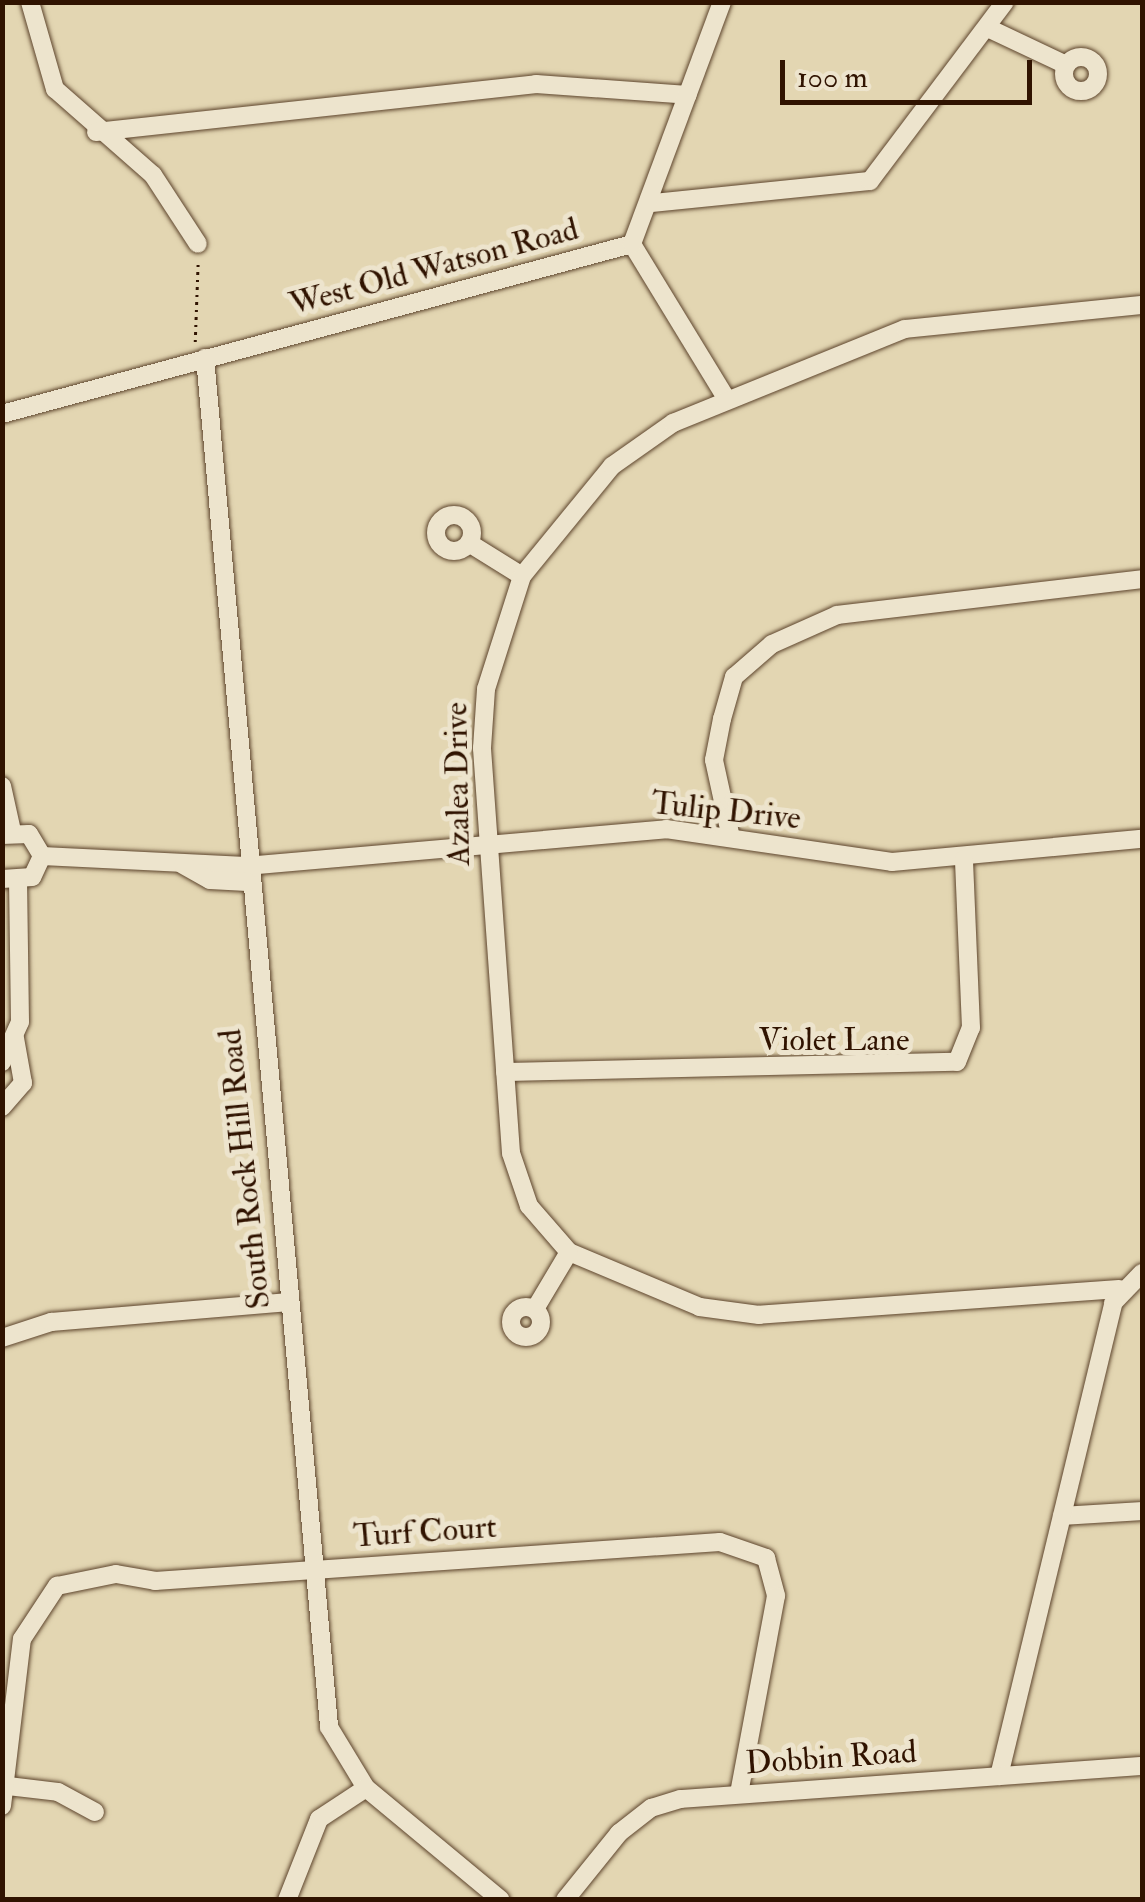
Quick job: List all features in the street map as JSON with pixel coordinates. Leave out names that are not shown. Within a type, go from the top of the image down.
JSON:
[{"type":"street","points":[[30,2],[55,88],[96,132],[153,175],[198,244]]},
{"type":"street","points":[[722,2],[653,203],[632,244],[726,398]]},
{"type":"street","points":[[653,203],[870,181],[990,29],[1005,2]]},
{"type":"street","points":[[990,29],[1066,65]]},
{"type":"street","points":[[96,132],[536,84],[688,95]]},
{"type":"street","name":"West Old Watson Road","points":[[2,414],[632,244]]},
{"type":"street","name":"Azalea Drive","points":[[569,1252],[517,1181],[486,838],[486,689],[522,576],[612,466],[726,398],[905,329],[1142,305]]},
{"type":"street","name":"South Rock Hill Road","points":[[200,360],[328,1727],[366,1788],[501,1900]]},
{"type":"street","points":[[469,542],[522,576]]},
{"type":"street","points":[[731,838],[714,760],[722,719],[734,677],[772,644],[837,614],[1142,578]]},
{"type":"street","points":[[2,786],[7,833],[36,840],[42,856],[32,877],[10,881],[15,1038],[23,1083],[2,1107]]},
{"type":"street","name":"Tulip Drive","points":[[42,856],[183,864],[247,874],[486,838],[666,829],[892,862],[964,859],[1142,839]]},
{"type":"street","name":"Violet Lane","points":[[505,1072],[957,1062],[971,1028],[964,859]]},
{"type":"street","points":[[2,1062],[15,1038]]},
{"type":"street","points":[[535,1309],[569,1252],[700,1307],[759,1315],[1120,1290],[1142,1273]]},
{"type":"street","points":[[999,1776],[1120,1290]]},
{"type":"street","points":[[2,1338],[52,1322],[288,1302]]},
{"type":"street","points":[[1062,1516],[1142,1512]]},
{"type":"street","name":"Turf Court","points":[[2,1806],[8,1786],[22,1639],[57,1586],[116,1574],[155,1581],[749,1546],[766,1558],[776,1596],[738,1794]]},
{"type":"street","name":"Dobbin Road","points":[[565,1900],[650,1808],[738,1794],[1142,1766]]},
{"type":"street","points":[[8,1786],[58,1792],[95,1812]]},
{"type":"street","points":[[287,1900],[319,1819],[366,1788]]},
{"type":"path","points":[[198,244],[200,360]]}]
